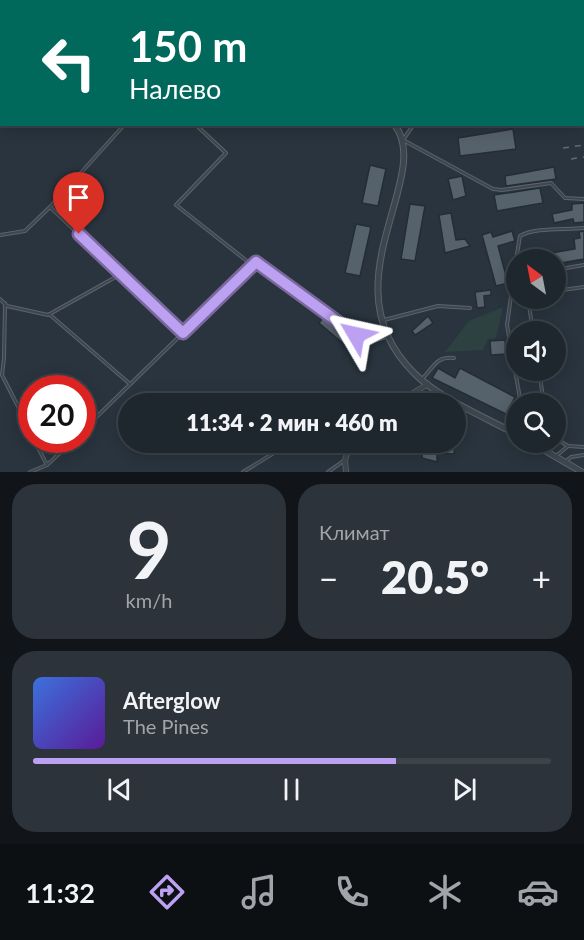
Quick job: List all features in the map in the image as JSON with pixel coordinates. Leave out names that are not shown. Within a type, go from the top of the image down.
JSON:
[{"type":"street","points":[[395,126],[403,140],[405,156],[381,251],[377,281],[381,321],[386,337],[399,356],[420,380],[441,393]]},
{"type":"street","points":[[414,393],[429,384]]},
{"type":"street","points":[[466,409],[506,429]]},
{"type":"street","points":[[346,472],[345,460],[347,453]]},
{"type":"street","points":[[549,453],[582,472]]},
{"type":"lane","points":[[0,235],[24,231],[50,207],[123,126]]},
{"type":"lane","points":[[197,126],[226,153],[176,205],[253,265]]},
{"type":"lane","points":[[413,126],[403,140],[493,189],[502,190],[551,183],[564,198],[584,199]]},
{"type":"lane","points":[[50,207],[183,333]]},
{"type":"lane","points":[[518,249],[520,236],[528,230],[560,231],[584,228]]},
{"type":"lane","points":[[96,417],[256,262],[356,335],[376,340],[386,337]]},
{"type":"lane","points":[[566,268],[584,265]]},
{"type":"lane","points":[[50,314],[121,274]]},
{"type":"lane","points":[[566,289],[584,287]]},
{"type":"lane","points":[[0,299],[4,303],[50,314],[130,384]]},
{"type":"lane","points":[[4,303],[2,375],[18,406]]},
{"type":"lane","points":[[381,321],[438,306],[470,308]]},
{"type":"lane","points":[[510,309],[507,325],[519,393]]},
{"type":"lane","points":[[420,380],[435,362],[445,357],[454,358]]},
{"type":"lane","points":[[0,364],[4,358]]},
{"type":"lane","points":[[555,457],[568,446],[584,447]]},
{"type":"lane","points":[[41,453],[47,465]]},
{"type":"lane","points":[[30,472],[47,465],[60,453]]},
{"type":"lane","points":[[243,472],[274,453]]},
{"type":"lane","points":[[565,462],[571,457],[584,455]]},
{"type":"lane","points":[[328,472],[345,460]]},
{"type":"green space","points":[[503,307],[496,338],[488,339],[483,350],[445,352],[469,321]]},
{"type":"building","points":[[513,129],[516,149],[460,156],[458,138]]},
{"type":"building","points":[[370,165],[386,169],[378,206],[362,203]]},
{"type":"building","points":[[554,167],[556,179],[506,186],[505,176]]},
{"type":"building","points":[[462,176],[466,196],[453,200],[448,179]]},
{"type":"building","points":[[540,188],[543,203],[497,211],[494,195]]},
{"type":"building","points":[[584,203],[584,222],[574,223],[573,219],[554,223],[552,214],[572,210],[572,204]]},
{"type":"building","points":[[410,204],[425,206],[415,261],[401,259]]},
{"type":"building","points":[[451,213],[456,240],[465,239],[470,246],[445,253],[439,215]]},
{"type":"building","points":[[356,224],[371,227],[360,276],[345,273]]},
{"type":"building","points":[[512,231],[515,241],[498,246],[506,284],[496,286],[482,235],[491,232],[493,237]]},
{"type":"building","points":[[584,231],[584,259],[566,262],[566,251],[575,249],[574,239],[580,238],[579,232]]},
{"type":"building","points":[[491,290],[491,295],[484,296],[485,307],[477,308],[475,292]]},
{"type":"building","points":[[324,316],[352,336],[345,345],[319,323]]},
{"type":"building","points":[[428,316],[433,323],[415,335],[412,331]]},
{"type":"building","points":[[505,340],[506,354],[491,355],[490,341]]},
{"type":"building","points":[[438,368],[455,378],[460,368],[507,393],[506,414],[466,393],[432,378]]},
{"type":"building","points":[[422,453],[437,453],[437,462],[422,458]]},
{"type":"railway","points":[[563,148],[584,145]]},
{"type":"railway","points":[[571,159],[584,157]]},
{"type":"route","points":[[79,234],[183,333],[256,262],[356,335]]}]
